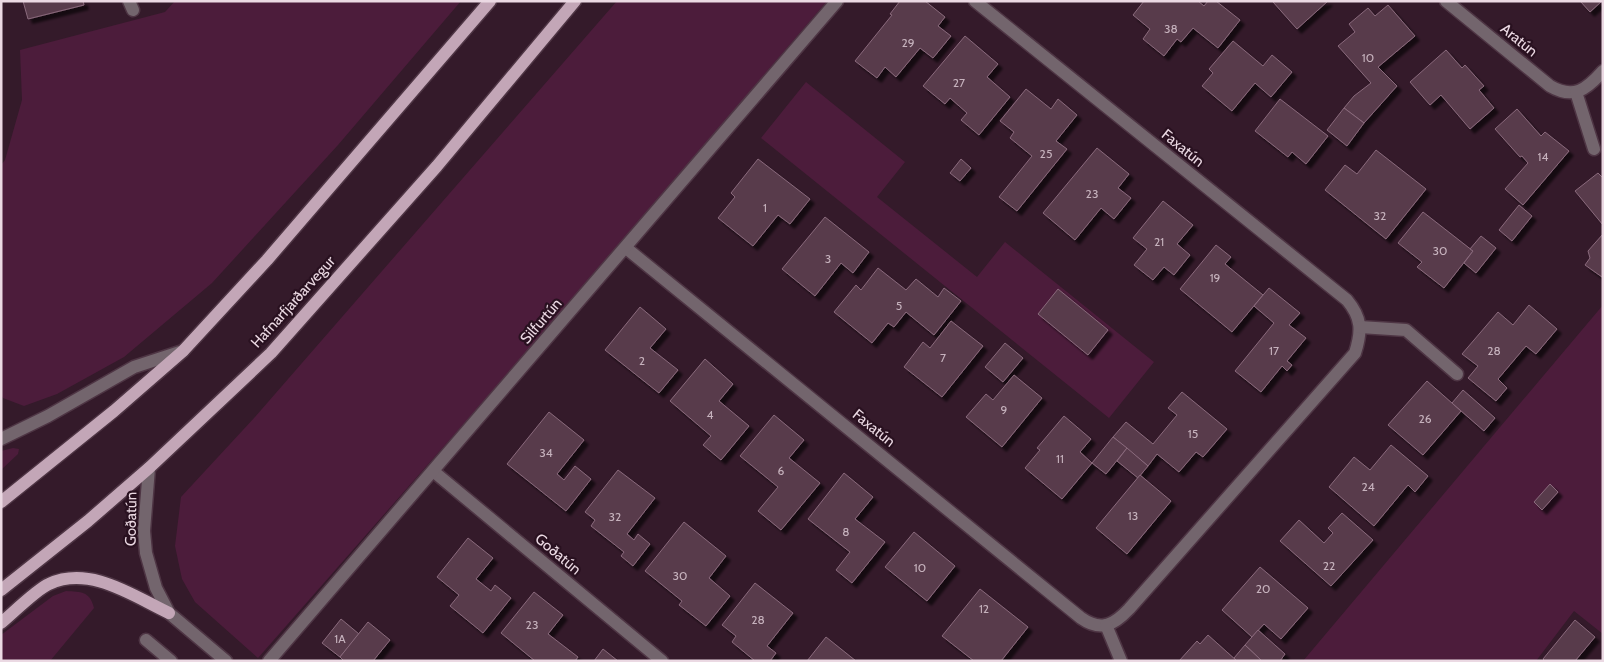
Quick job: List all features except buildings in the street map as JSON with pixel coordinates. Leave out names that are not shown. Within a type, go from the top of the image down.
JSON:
[{"type":"main road","points":[[1,502],[114,411],[183,351],[267,260],[490,1]]},
{"type":"main road","name":"Hafnarfjarðarvegur","points":[[1,590],[88,521],[149,468],[271,353],[430,173],[575,1]]},
{"type":"main road","points":[[1,623],[47,584],[77,577],[103,582],[169,613]]},
{"type":"street","name":"Silfurtún","points":[[269,661],[837,1]]},
{"type":"street","name":"Faxatún","points":[[975,1],[1347,300],[1356,313],[1360,327]]},
{"type":"street","name":"Aratún","points":[[1446,1],[1550,86],[1558,91],[1576,92]]},
{"type":"street","points":[[1594,149],[1576,92],[1585,88],[1603,71]]},
{"type":"street","name":"Faxatún","points":[[626,248],[1081,618],[1088,623],[1106,625]]},
{"type":"street","points":[[1120,661],[1106,625],[1114,623],[1129,609],[1356,353],[1360,327],[1406,330],[1457,374]]},
{"type":"street","points":[[1,439],[48,416],[134,367],[183,351]]},
{"type":"street","name":"Goðatún","points":[[149,468],[144,532],[146,553],[156,588],[169,613],[226,661]]},
{"type":"street","name":"Goðatún","points":[[433,471],[662,661]]},
{"type":"street","points":[[146,640],[171,661]]},
{"type":"shaded area","points":[[175,1],[461,1],[338,145],[212,283],[124,357],[57,394],[24,406],[3,398],[1,395],[1,165],[5,160],[22,100],[20,50],[165,12]]},
{"type":"shaded area","points":[[617,1],[827,1],[575,297],[258,658],[195,602],[182,579],[175,546],[181,497],[255,417]]},
{"type":"shaded area","points":[[806,82],[905,162],[877,197],[977,277],[1005,242],[1154,362],[1109,418],[761,138]]},
{"type":"shaded area","points":[[1603,305],[1603,634],[1574,611],[1536,661],[1303,661]]},
{"type":"shaded area","points":[[13,448],[19,449],[18,454],[1,470],[1,451]]},
{"type":"shaded area","points":[[66,591],[80,592],[87,595],[94,608],[50,661],[1,661],[1,635],[53,596]]}]
